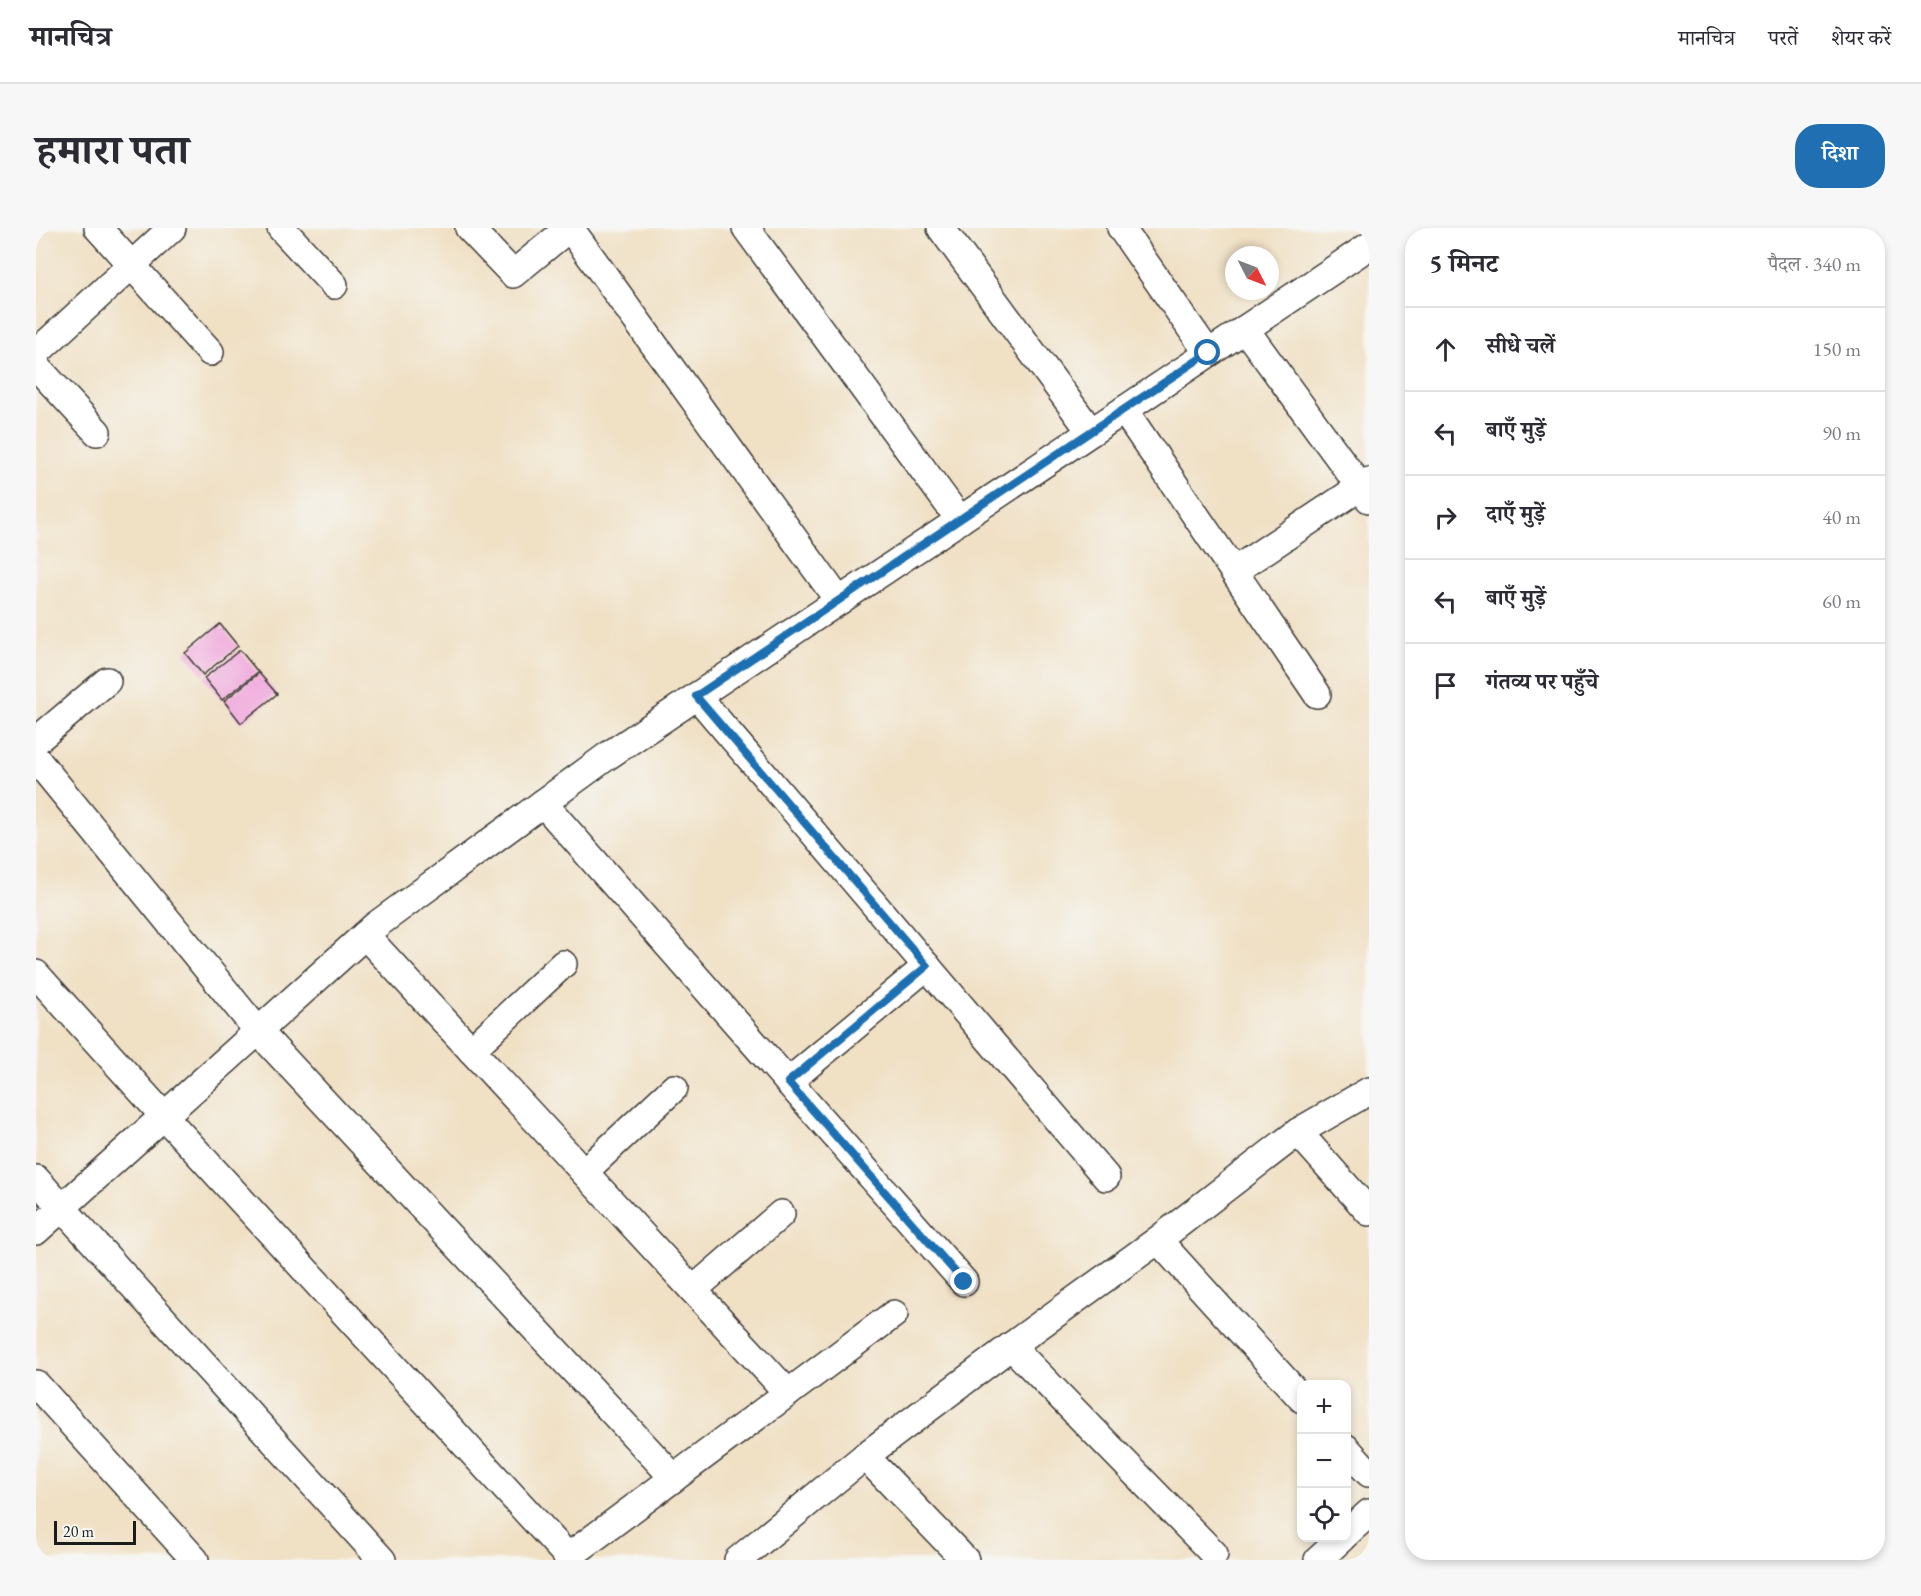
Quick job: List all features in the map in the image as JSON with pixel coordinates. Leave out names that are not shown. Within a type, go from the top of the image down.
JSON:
[{"type":"street","points":[[98,228],[210,352]]},
{"type":"street","points":[[36,353],[172,228]]},
{"type":"street","points":[[281,228],[334,285]]},
{"type":"street","points":[[469,228],[513,274],[570,228],[839,601]]},
{"type":"street","points":[[746,228],[960,520]]},
{"type":"street","points":[[941,228],[1091,432]]},
{"type":"street","points":[[1121,228],[1208,353]]},
{"type":"street","points":[[36,1231],[365,935],[543,803],[696,696],[1369,246]]},
{"type":"street","points":[[1234,571],[1366,489],[1245,329]]},
{"type":"street","points":[[36,366],[97,432]]},
{"type":"street","points":[[1124,410],[1317,694]]},
{"type":"street","points":[[36,741],[107,681]]},
{"type":"street","points":[[696,696],[1106,1177]]},
{"type":"street","points":[[36,759],[258,1031],[674,1478]]},
{"type":"street","points":[[543,803],[964,1282]]},
{"type":"street","points":[[365,935],[788,1393]]},
{"type":"street","points":[[471,1050],[563,964]]},
{"type":"street","points":[[788,1082],[927,966]]},
{"type":"street","points":[[36,974],[570,1558],[894,1314]]},
{"type":"street","points":[[584,1172],[675,1088]]},
{"type":"street","points":[[751,1556],[865,1456],[1011,1346],[1158,1240],[1298,1132],[1369,1090]]},
{"type":"street","points":[[1298,1132],[1369,1212]]},
{"type":"street","points":[[36,1179],[382,1560]]},
{"type":"street","points":[[693,1290],[781,1214]]},
{"type":"street","points":[[1158,1240],[1297,1393]]},
{"type":"street","points":[[1011,1346],[1214,1554]]},
{"type":"street","points":[[36,1384],[195,1560]]},
{"type":"street","points":[[1351,1453],[1369,1473]]},
{"type":"street","points":[[865,1456],[965,1560]]},
{"type":"street","points":[[1351,1530],[1369,1513]]},
{"type":"street","points":[[1318,1560],[1338,1542]]},
{"type":"building","points":[[220,624],[238,646],[203,675],[185,653]]},
{"type":"building","points":[[240,650],[258,672],[222,700],[204,678]]},
{"type":"building","points":[[259,673],[277,694],[241,723],[224,701]]},
{"type":"route","points":[[964,1282],[788,1082],[927,966],[696,696],[1208,353]]}]
